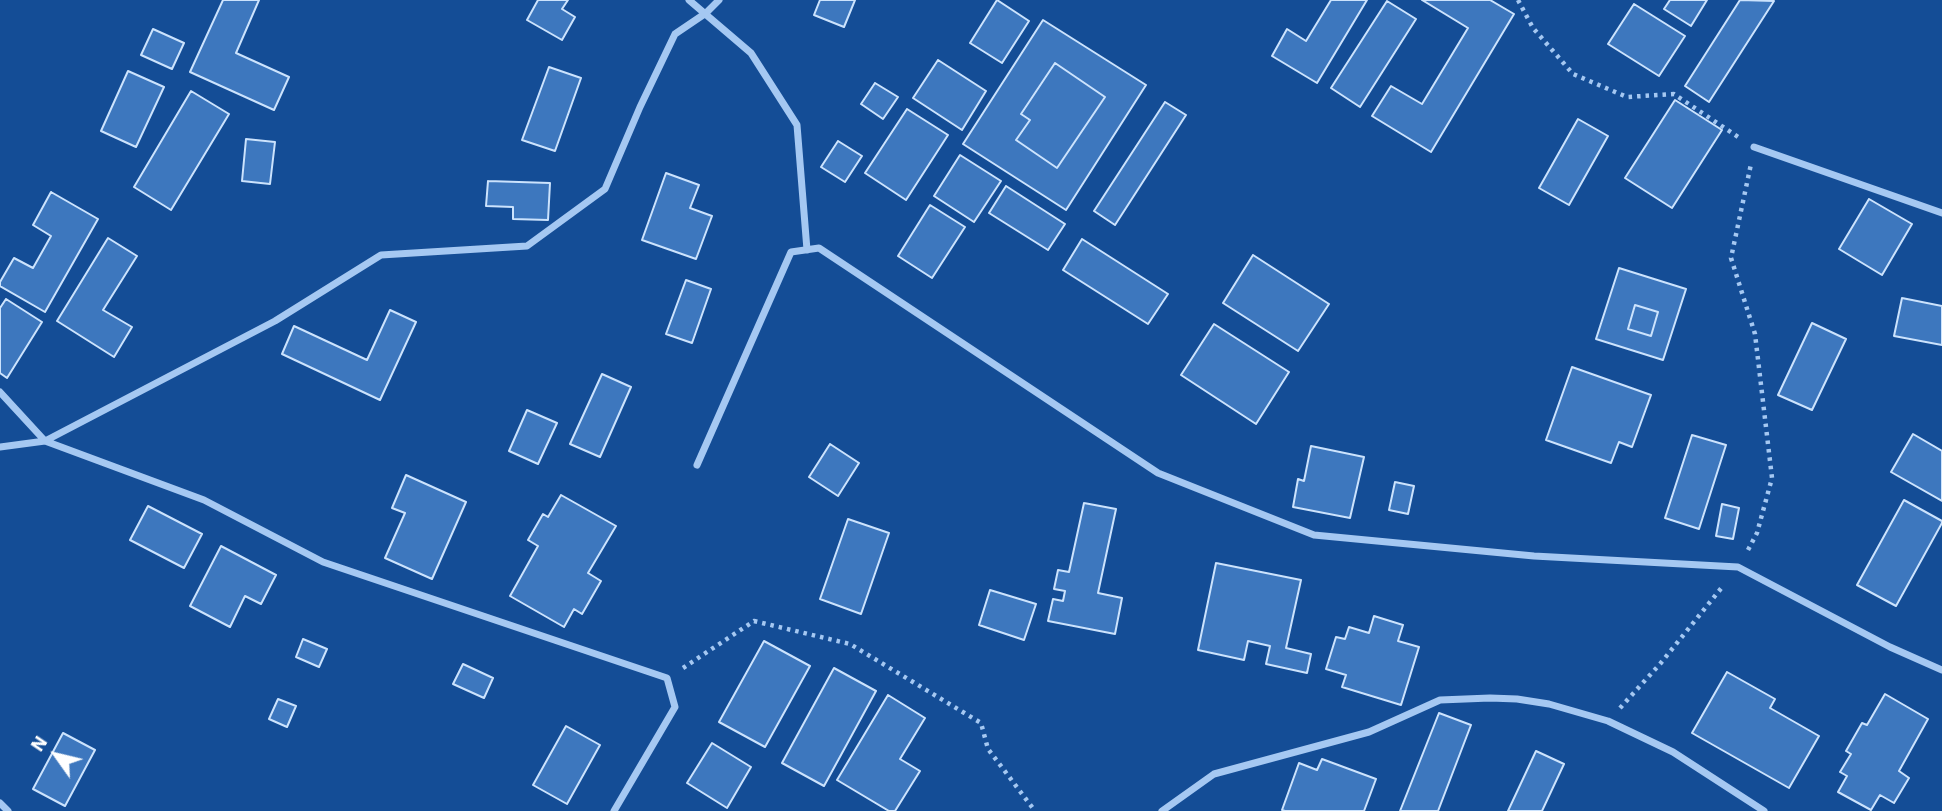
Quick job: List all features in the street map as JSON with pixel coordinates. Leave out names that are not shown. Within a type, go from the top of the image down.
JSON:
[{"type":"street","points":[[689,0],[751,53],[797,125],[807,250]]},
{"type":"street","points":[[0,447],[45,441],[275,321],[381,255],[527,246],[604,189],[674,34],[706,13],[719,0]]},
{"type":"street","points":[[1754,147],[1942,213]]},
{"type":"street","points":[[697,465],[791,252],[819,248],[1158,473],[1314,535],[1534,556],[1738,568],[1890,647],[1942,670]]},
{"type":"street","points":[[0,392],[45,441],[204,500],[323,562],[667,678],[675,707],[614,811]]},
{"type":"street","points":[[1162,811],[1214,774],[1369,732],[1440,700],[1490,698],[1549,704],[1608,721],[1673,752],[1764,811]]},
{"type":"street","points":[[0,803],[8,811]]},
{"type":"path","points":[[1517,0],[1533,28],[1573,74],[1627,97],[1674,94],[1754,147],[1731,258],[1755,334],[1772,478],[1757,533],[1738,568],[1660,664],[1608,721]]},
{"type":"path","points":[[667,678],[754,621],[850,644],[981,723],[988,748],[1035,811]]},
{"type":"building","points":[[223,0],[259,0],[236,53],[289,77],[274,110],[190,72]]},
{"type":"building","points":[[538,0],[568,0],[562,9],[575,17],[562,40],[527,20]]},
{"type":"building","points":[[820,0],[855,0],[844,27],[814,15]]},
{"type":"building","points":[[997,0],[1029,21],[1002,63],[970,43]]},
{"type":"building","points":[[1331,0],[1367,0],[1317,83],[1272,56],[1287,29],[1306,41]]},
{"type":"building","points":[[1422,0],[1490,0],[1514,14],[1431,152],[1372,116],[1391,86],[1422,104],[1468,28]]},
{"type":"building","points":[[1670,0],[1707,0],[1691,26],[1664,9]]},
{"type":"building","points":[[1740,0],[1774,1],[1709,102],[1685,86]]},
{"type":"building","points":[[1387,1],[1416,19],[1360,107],[1331,88]]},
{"type":"building","points":[[1634,4],[1685,36],[1659,76],[1608,44]]},
{"type":"building","points":[[1043,20],[1146,85],[1066,210],[963,144]],"holes":[[[1055,63],[1105,97],[1057,168],[1016,140],[1030,120],[1021,114]]]},
{"type":"building","points":[[153,29],[184,43],[172,69],[141,55]]},
{"type":"building","points":[[938,60],[986,91],[962,130],[913,98]]},
{"type":"building","points":[[1055,63],[1105,97],[1057,168],[1016,140],[1030,120],[1021,114]]},
{"type":"building","points":[[549,67],[581,78],[555,151],[522,140]]},
{"type":"building","points":[[128,71],[164,87],[136,147],[101,131]]},
{"type":"building","points":[[875,83],[898,97],[883,119],[861,104]]},
{"type":"building","points":[[191,91],[229,114],[171,210],[134,187]]},
{"type":"building","points":[[1675,100],[1722,130],[1672,208],[1625,178]]},
{"type":"building","points":[[1165,102],[1186,115],[1115,225],[1094,211]]},
{"type":"building","points":[[907,109],[948,135],[906,200],[865,173]]},
{"type":"building","points":[[1578,119],[1608,136],[1569,205],[1539,188]]},
{"type":"building","points":[[246,139],[275,142],[270,184],[242,181]]},
{"type":"building","points":[[838,141],[862,156],[845,182],[821,167]]},
{"type":"building","points":[[960,155],[1001,181],[974,222],[934,196]]},
{"type":"building","points":[[666,173],[699,185],[690,208],[712,216],[696,259],[642,240]]},
{"type":"building","points":[[488,181],[550,183],[548,220],[513,219],[513,207],[486,206]]},
{"type":"building","points":[[1006,186],[1065,224],[1048,250],[989,213]]},
{"type":"building","points":[[51,192],[98,219],[45,312],[0,286],[0,282],[14,258],[33,268],[51,236],[33,225]]},
{"type":"building","points":[[1869,199],[1912,224],[1882,275],[1839,249]]},
{"type":"building","points":[[930,205],[965,227],[932,278],[898,256]]},
{"type":"building","points":[[108,238],[137,256],[103,310],[132,327],[114,357],[57,321]]},
{"type":"building","points":[[1082,239],[1168,294],[1148,324],[1063,270]]},
{"type":"building","points":[[1253,255],[1329,304],[1298,351],[1223,303]]},
{"type":"building","points":[[1619,268],[1686,289],[1663,360],[1596,339]],"holes":[[[1635,305],[1658,312],[1651,336],[1628,329]]]},
{"type":"building","points":[[686,280],[711,289],[692,343],[666,334]]},
{"type":"building","points":[[1902,298],[1942,306],[1942,345],[1894,336]]},
{"type":"building","points":[[6,299],[42,322],[7,378],[0,373],[0,308]]},
{"type":"building","points":[[1635,305],[1658,312],[1651,336],[1628,329]]},
{"type":"building","points":[[390,310],[416,322],[380,400],[282,354],[294,326],[367,360]]},
{"type":"building","points":[[1812,323],[1846,339],[1812,410],[1778,395]]},
{"type":"building","points":[[1214,324],[1289,372],[1256,424],[1181,375]]},
{"type":"building","points":[[1572,367],[1651,395],[1632,447],[1619,442],[1611,463],[1546,440]]},
{"type":"building","points":[[602,374],[631,387],[600,457],[570,444]]},
{"type":"building","points":[[527,410],[557,423],[538,464],[509,451]]},
{"type":"building","points":[[1913,434],[1942,451],[1942,501],[1891,472]]},
{"type":"building","points":[[1692,435],[1726,445],[1699,529],[1665,518]]},
{"type":"building","points":[[830,444],[859,463],[838,496],[809,477]]},
{"type":"building","points":[[1311,446],[1364,457],[1350,518],[1293,507],[1298,479],[1304,481]]},
{"type":"building","points":[[406,475],[466,502],[432,579],[385,558],[405,513],[392,508]]},
{"type":"building","points":[[1395,482],[1414,486],[1408,514],[1389,510]]},
{"type":"building","points":[[561,495],[616,526],[588,573],[601,581],[582,614],[574,609],[564,627],[510,596],[538,546],[528,540],[543,514],[548,517]]},
{"type":"building","points":[[1904,500],[1942,523],[1896,606],[1857,585]]},
{"type":"building","points":[[1084,503],[1116,509],[1098,593],[1122,598],[1115,634],[1048,621],[1053,599],[1063,601],[1065,591],[1054,589],[1058,570],[1069,572]]},
{"type":"building","points":[[1722,504],[1739,508],[1733,539],[1716,536]]},
{"type":"building","points":[[148,506],[202,534],[184,568],[130,540]]},
{"type":"building","points":[[848,519],[889,533],[861,614],[820,599]]},
{"type":"building","points":[[221,546],[276,575],[261,604],[245,596],[230,627],[190,606]]},
{"type":"building","points":[[1216,563],[1301,580],[1286,648],[1311,654],[1307,673],[1266,664],[1270,646],[1248,641],[1244,660],[1198,650]]},
{"type":"building","points":[[990,590],[1036,604],[1024,640],[979,625]]},
{"type":"building","points":[[1374,616],[1403,625],[1398,641],[1419,647],[1401,705],[1342,687],[1346,675],[1326,669],[1336,637],[1345,639],[1349,627],[1369,633]]},
{"type":"building","points":[[303,639],[327,649],[319,667],[296,657]]},
{"type":"building","points":[[764,641],[810,666],[765,747],[719,722]]},
{"type":"building","points":[[463,664],[493,678],[484,698],[453,684]]},
{"type":"building","points":[[834,668],[876,691],[824,786],[782,763]]},
{"type":"building","points":[[1727,672],[1775,699],[1770,708],[1819,736],[1789,788],[1692,733]]},
{"type":"building","points":[[1885,694],[1928,719],[1899,771],[1909,778],[1894,803],[1880,795],[1871,810],[1838,792],[1847,776],[1840,772],[1851,754],[1846,751],[1862,723],[1867,725]]},
{"type":"building","points":[[888,695],[925,718],[900,759],[920,771],[895,811],[889,811],[837,780]]},
{"type":"building","points":[[278,699],[296,706],[287,727],[269,719]]},
{"type":"building","points":[[1439,713],[1471,725],[1438,811],[1400,811]]},
{"type":"building","points":[[566,726],[600,745],[567,804],[533,785]]},
{"type":"building","points":[[63,733],[95,750],[65,806],[33,789]]},
{"type":"building","points":[[712,743],[751,767],[727,808],[687,783]]},
{"type":"building","points":[[1536,751],[1564,764],[1542,811],[1508,811]]},
{"type":"building","points":[[1322,759],[1376,779],[1364,811],[1282,810],[1299,763],[1317,770]]}]
